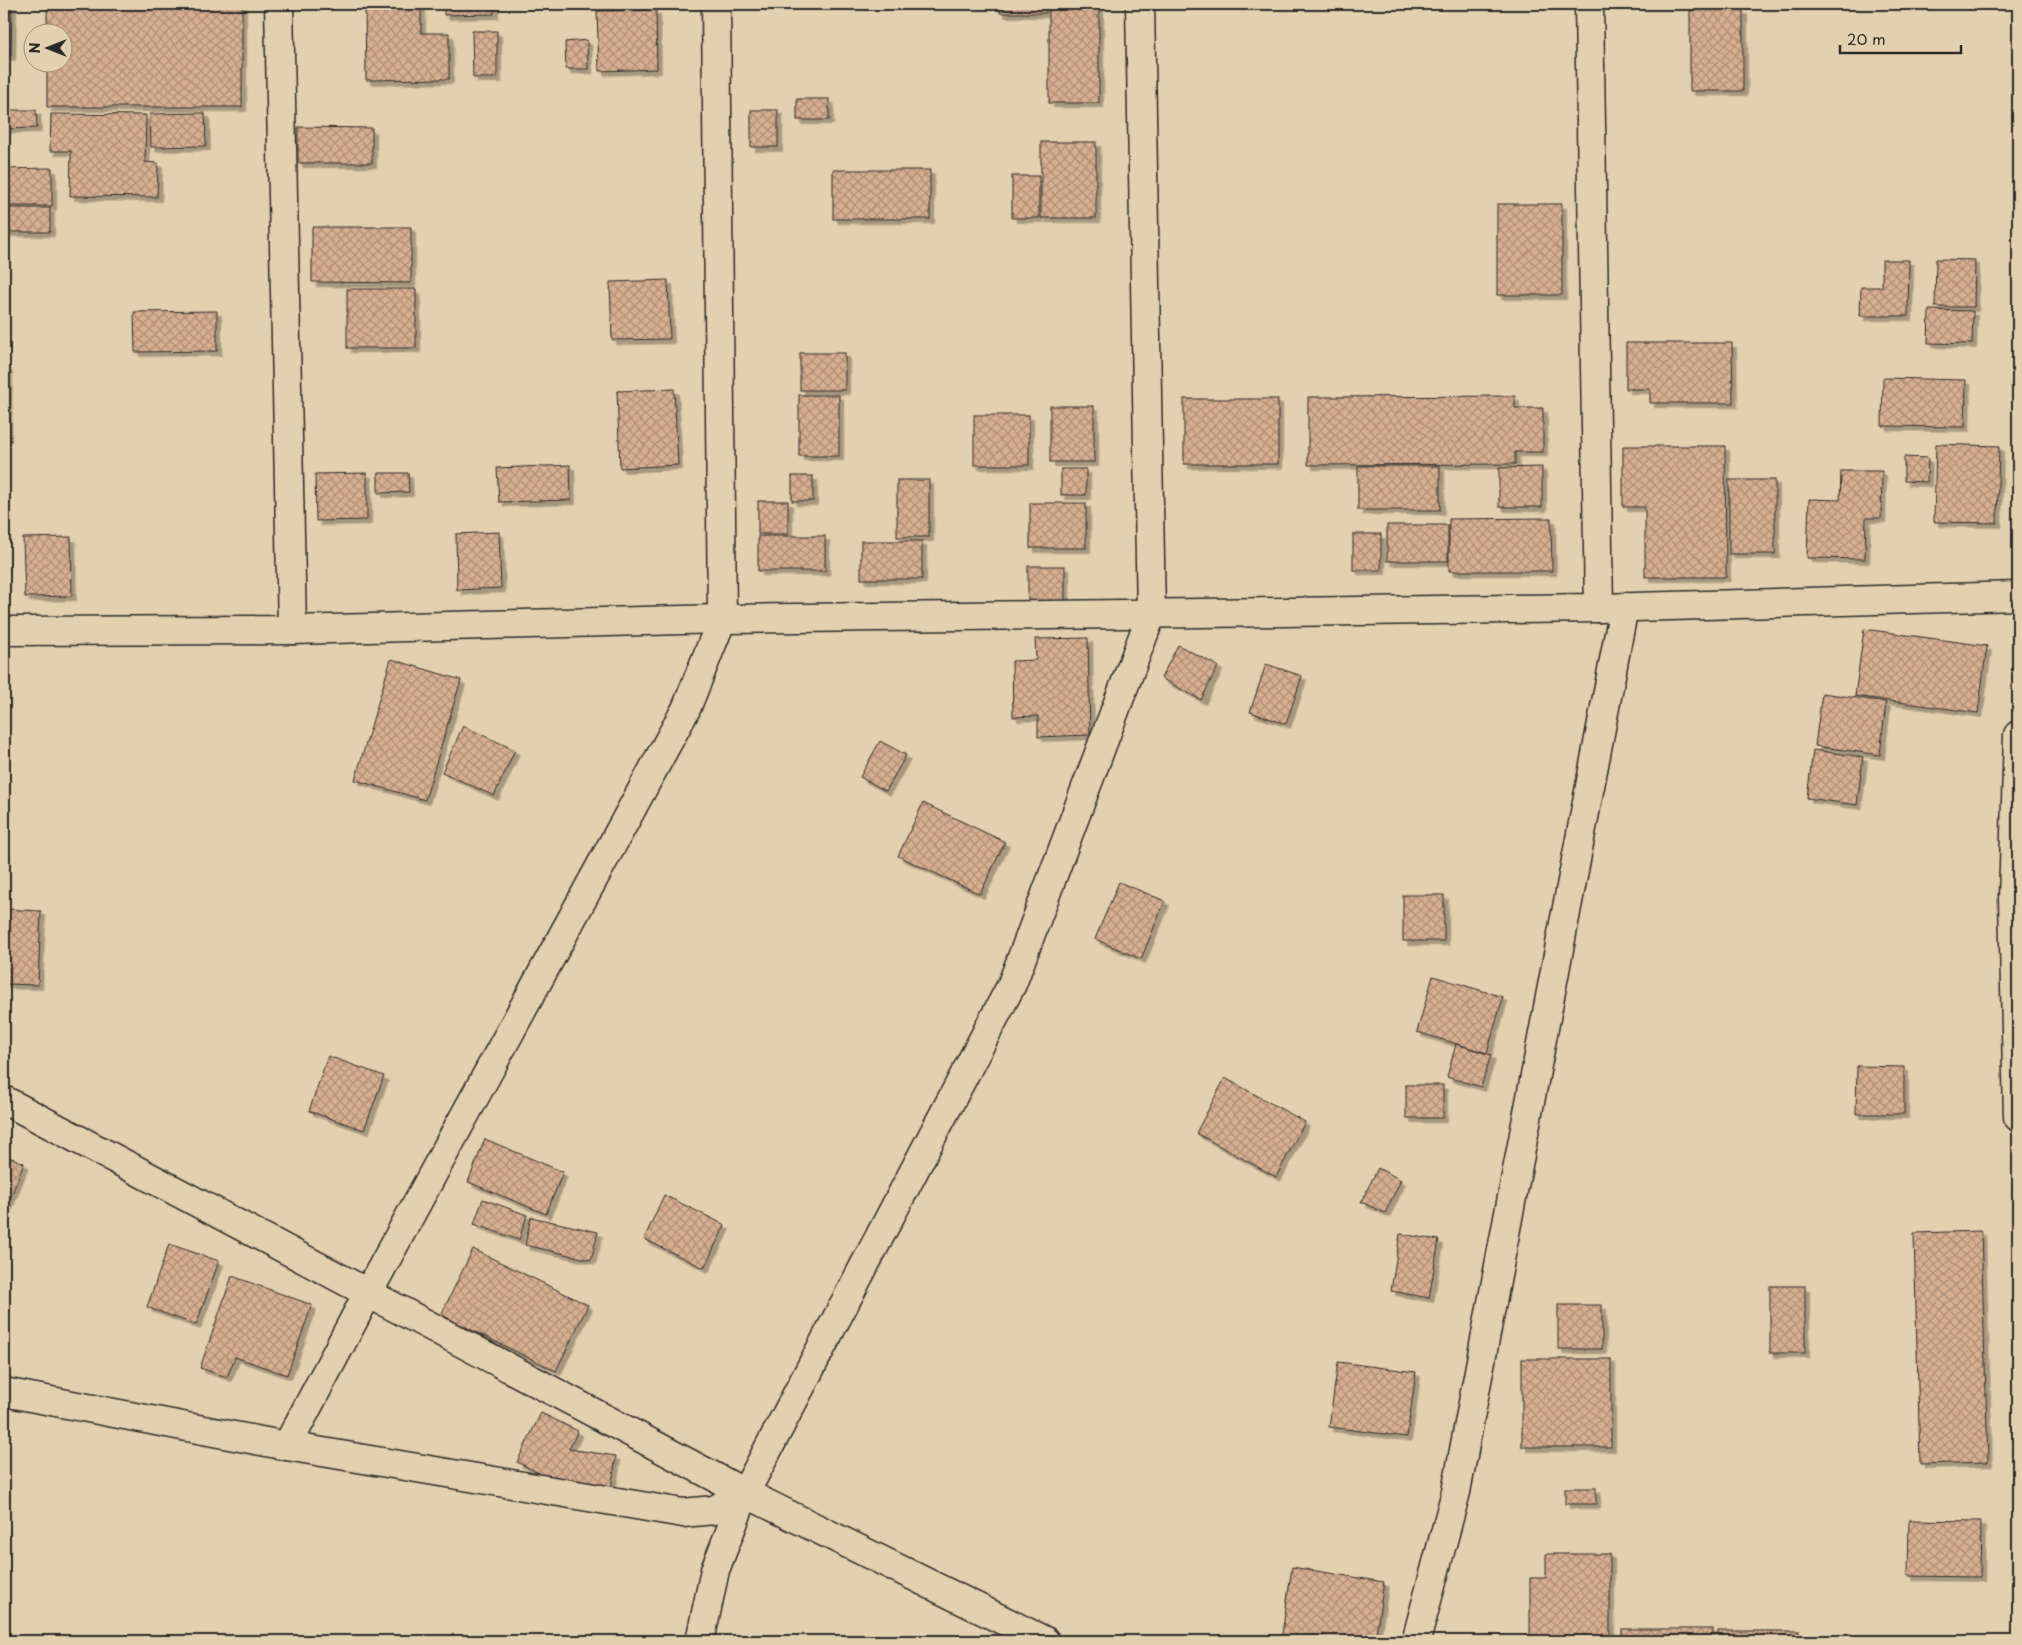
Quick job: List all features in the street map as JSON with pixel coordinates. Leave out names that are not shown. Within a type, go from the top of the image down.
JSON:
[{"type":"street","points":[[280,4],[292,630]]},
{"type":"street","points":[[287,1446],[368,1293],[686,708],[722,619],[716,4]]},
{"type":"street","points":[[700,1641],[715,1570],[744,1493],[1012,984],[1151,615],[1140,4]]},
{"type":"street","points":[[1416,1641],[1456,1492],[1611,607],[1589,4]]},
{"type":"street","points":[[4,630],[292,630],[722,619],[1151,615],[1611,607],[2018,596]]},
{"type":"street","points":[[2018,735],[2013,899],[2018,1117]]},
{"type":"street","points":[[4,1100],[744,1493],[1045,1641]]},
{"type":"street","points":[[4,1392],[287,1446],[683,1513],[714,1510],[744,1493]]},
{"type":"building","points":[[4,4],[12,4],[11,56],[4,56]]},
{"type":"building","points":[[47,4],[242,4],[242,107],[47,107],[47,72],[72,72],[72,22],[47,22]]},
{"type":"building","points":[[365,4],[421,4],[421,33],[449,33],[449,79],[366,80]]},
{"type":"building","points":[[444,4],[494,4],[494,14],[444,15]]},
{"type":"building","points":[[1000,4],[1046,4],[1046,13],[1000,13]]},
{"type":"building","points":[[1049,4],[1099,4],[1099,103],[1049,103]]},
{"type":"building","points":[[656,10],[657,69],[599,71],[597,11]]},
{"type":"building","points":[[1690,10],[1743,10],[1743,91],[1690,91]]},
{"type":"building","points":[[472,31],[497,31],[497,78],[473,78]]},
{"type":"building","points":[[587,40],[588,69],[566,69],[565,42]]},
{"type":"building","points":[[797,99],[829,99],[829,120],[797,120]]},
{"type":"building","points":[[4,110],[36,110],[37,128],[4,129]]},
{"type":"building","points":[[751,110],[778,110],[778,147],[751,147]]},
{"type":"building","points":[[205,113],[206,146],[151,147],[150,114]]},
{"type":"building","points":[[51,114],[146,115],[145,162],[158,163],[157,197],[70,196],[71,151],[50,151]]},
{"type":"building","points":[[298,127],[372,128],[372,163],[298,163]]},
{"type":"building","points":[[1041,142],[1096,142],[1096,218],[1041,218]]},
{"type":"building","points":[[52,168],[52,206],[4,206],[4,169]]},
{"type":"building","points":[[833,170],[930,170],[930,219],[833,219]]},
{"type":"building","points":[[1012,176],[1039,176],[1039,218],[1012,218]]},
{"type":"building","points":[[1497,204],[1562,204],[1562,295],[1497,295]]},
{"type":"building","points":[[4,208],[50,208],[50,232],[4,232]]},
{"type":"building","points":[[312,227],[411,227],[411,283],[312,282]]},
{"type":"building","points":[[1936,259],[1975,260],[1974,307],[1935,307]]},
{"type":"building","points":[[1882,260],[1909,260],[1908,316],[1860,316],[1861,287],[1882,287]]},
{"type":"building","points":[[668,280],[670,339],[612,340],[610,282]]},
{"type":"building","points":[[347,289],[416,289],[416,348],[347,348]]},
{"type":"building","points":[[1929,310],[1973,311],[1972,344],[1928,343]]},
{"type":"building","points":[[217,311],[217,351],[135,352],[134,312]]},
{"type":"building","points":[[1626,343],[1732,343],[1733,403],[1650,403],[1650,389],[1626,389]]},
{"type":"building","points":[[800,353],[845,353],[845,390],[800,390]]},
{"type":"building","points":[[4,367],[8,367],[7,438],[4,438]]},
{"type":"building","points":[[1883,378],[1966,380],[1965,427],[1882,426]]},
{"type":"building","points":[[674,389],[678,465],[620,468],[617,391]]},
{"type":"building","points":[[799,395],[839,395],[839,456],[799,456]]},
{"type":"building","points":[[1515,396],[1515,408],[1543,408],[1543,452],[1515,452],[1515,464],[1308,465],[1308,397]]},
{"type":"building","points":[[1184,399],[1278,399],[1278,464],[1184,464]]},
{"type":"building","points":[[1050,406],[1094,406],[1094,462],[1050,462]]},
{"type":"building","points":[[974,415],[1029,415],[1029,465],[974,465]]},
{"type":"building","points":[[1936,444],[1999,446],[1997,523],[1934,522]]},
{"type":"building","points":[[1623,446],[1725,446],[1726,577],[1645,577],[1645,507],[1623,507]]},
{"type":"building","points":[[1904,457],[1928,458],[1927,482],[1904,481]]},
{"type":"building","points":[[570,465],[571,500],[499,502],[497,468]]},
{"type":"building","points":[[1358,466],[1440,466],[1440,510],[1358,510]]},
{"type":"building","points":[[1542,467],[1542,507],[1499,507],[1499,468]]},
{"type":"building","points":[[1061,469],[1086,469],[1086,495],[1061,495]]},
{"type":"building","points":[[1841,471],[1882,471],[1881,518],[1866,518],[1865,559],[1807,558],[1809,499],[1840,500]]},
{"type":"building","points":[[367,473],[367,520],[316,521],[315,474]]},
{"type":"building","points":[[378,473],[408,473],[409,492],[378,493]]},
{"type":"building","points":[[792,476],[813,476],[813,501],[792,501]]},
{"type":"building","points":[[897,480],[929,480],[929,537],[897,537]]},
{"type":"building","points":[[1729,480],[1775,480],[1775,554],[1729,554]]},
{"type":"building","points":[[758,501],[788,501],[788,534],[758,534]]},
{"type":"building","points":[[1030,503],[1086,503],[1086,548],[1030,548]]},
{"type":"building","points":[[1551,518],[1552,571],[1449,571],[1449,519]]},
{"type":"building","points":[[1387,525],[1448,525],[1448,561],[1387,561]]},
{"type":"building","points":[[499,532],[501,588],[457,590],[456,534]]},
{"type":"building","points":[[1353,534],[1381,534],[1381,570],[1353,570]]},
{"type":"building","points":[[758,536],[825,536],[825,571],[758,571]]},
{"type":"building","points":[[71,537],[72,596],[25,597],[23,538]]},
{"type":"building","points":[[861,541],[922,541],[922,579],[861,579]]},
{"type":"building","points":[[1028,566],[1065,566],[1065,603],[1028,603]]},
{"type":"building","points":[[1864,629],[1987,646],[1978,713],[1855,696]]},
{"type":"building","points":[[1088,638],[1090,735],[1038,737],[1038,716],[1013,717],[1012,661],[1036,660],[1035,639]]},
{"type":"building","points":[[1178,645],[1218,666],[1201,700],[1161,678]]},
{"type":"building","points":[[391,659],[461,680],[425,800],[355,780]]},
{"type":"building","points":[[1266,664],[1302,676],[1286,724],[1250,712]]},
{"type":"building","points":[[1822,693],[1886,702],[1880,755],[1815,746]]},
{"type":"building","points":[[463,726],[515,750],[494,796],[442,772]]},
{"type":"building","points":[[880,741],[906,755],[886,791],[860,777]]},
{"type":"building","points":[[1813,750],[1863,757],[1857,805],[1807,798]]},
{"type":"building","points":[[923,803],[1005,842],[980,894],[898,856]]},
{"type":"building","points":[[1119,882],[1165,901],[1141,959],[1095,939]]},
{"type":"building","points":[[1403,895],[1444,895],[1444,941],[1403,941]]},
{"type":"building","points":[[4,909],[41,911],[38,985],[4,984]]},
{"type":"building","points":[[1433,976],[1503,997],[1487,1053],[1417,1032]]},
{"type":"building","points":[[1456,1044],[1491,1055],[1481,1087],[1447,1077]]},
{"type":"building","points":[[328,1056],[384,1076],[364,1130],[309,1111]]},
{"type":"building","points":[[1857,1066],[1904,1067],[1904,1114],[1856,1114]]},
{"type":"building","points":[[1225,1078],[1305,1122],[1276,1177],[1196,1133]]},
{"type":"building","points":[[1406,1085],[1443,1085],[1443,1118],[1406,1118]]},
{"type":"building","points":[[485,1139],[563,1172],[546,1214],[468,1182]]},
{"type":"building","points":[[4,1155],[24,1163],[5,1212],[4,1212]]},
{"type":"building","points":[[1378,1168],[1401,1180],[1385,1213],[1361,1202]]},
{"type":"building","points":[[664,1195],[725,1225],[704,1268],[644,1239]]},
{"type":"building","points":[[483,1199],[527,1215],[519,1240],[474,1224]]},
{"type":"building","points":[[531,1217],[598,1232],[591,1260],[525,1245]]},
{"type":"building","points":[[1981,1231],[1988,1462],[1920,1464],[1914,1233]]},
{"type":"building","points":[[1400,1234],[1439,1240],[1429,1298],[1391,1291]]},
{"type":"building","points":[[169,1244],[219,1261],[196,1325],[147,1307]]},
{"type":"building","points":[[473,1249],[588,1305],[556,1371],[441,1315]]},
{"type":"building","points":[[232,1276],[312,1305],[287,1375],[235,1357],[227,1377],[200,1368]]},
{"type":"building","points":[[1770,1286],[1805,1286],[1805,1353],[1770,1353]]},
{"type":"building","points":[[1558,1305],[1602,1305],[1602,1349],[1558,1349]]},
{"type":"building","points":[[1522,1359],[1611,1359],[1611,1447],[1522,1447]]},
{"type":"building","points":[[1338,1362],[1416,1372],[1407,1437],[1329,1427]]},
{"type":"building","points":[[541,1413],[578,1431],[569,1449],[616,1456],[611,1489],[553,1480],[517,1462]]},
{"type":"building","points":[[1565,1488],[1596,1488],[1596,1504],[1565,1504]]},
{"type":"building","points":[[1909,1520],[1981,1521],[1980,1577],[1908,1576]]},
{"type":"building","points":[[1546,1554],[1610,1554],[1610,1641],[1530,1641],[1530,1578],[1546,1578]]},
{"type":"building","points":[[1292,1567],[1384,1582],[1375,1641],[1281,1640]]},
{"type":"building","points":[[1622,1629],[1713,1629],[1713,1641],[1622,1641]]},
{"type":"building","points":[[1718,1631],[1799,1631],[1799,1641],[1718,1641]]}]
